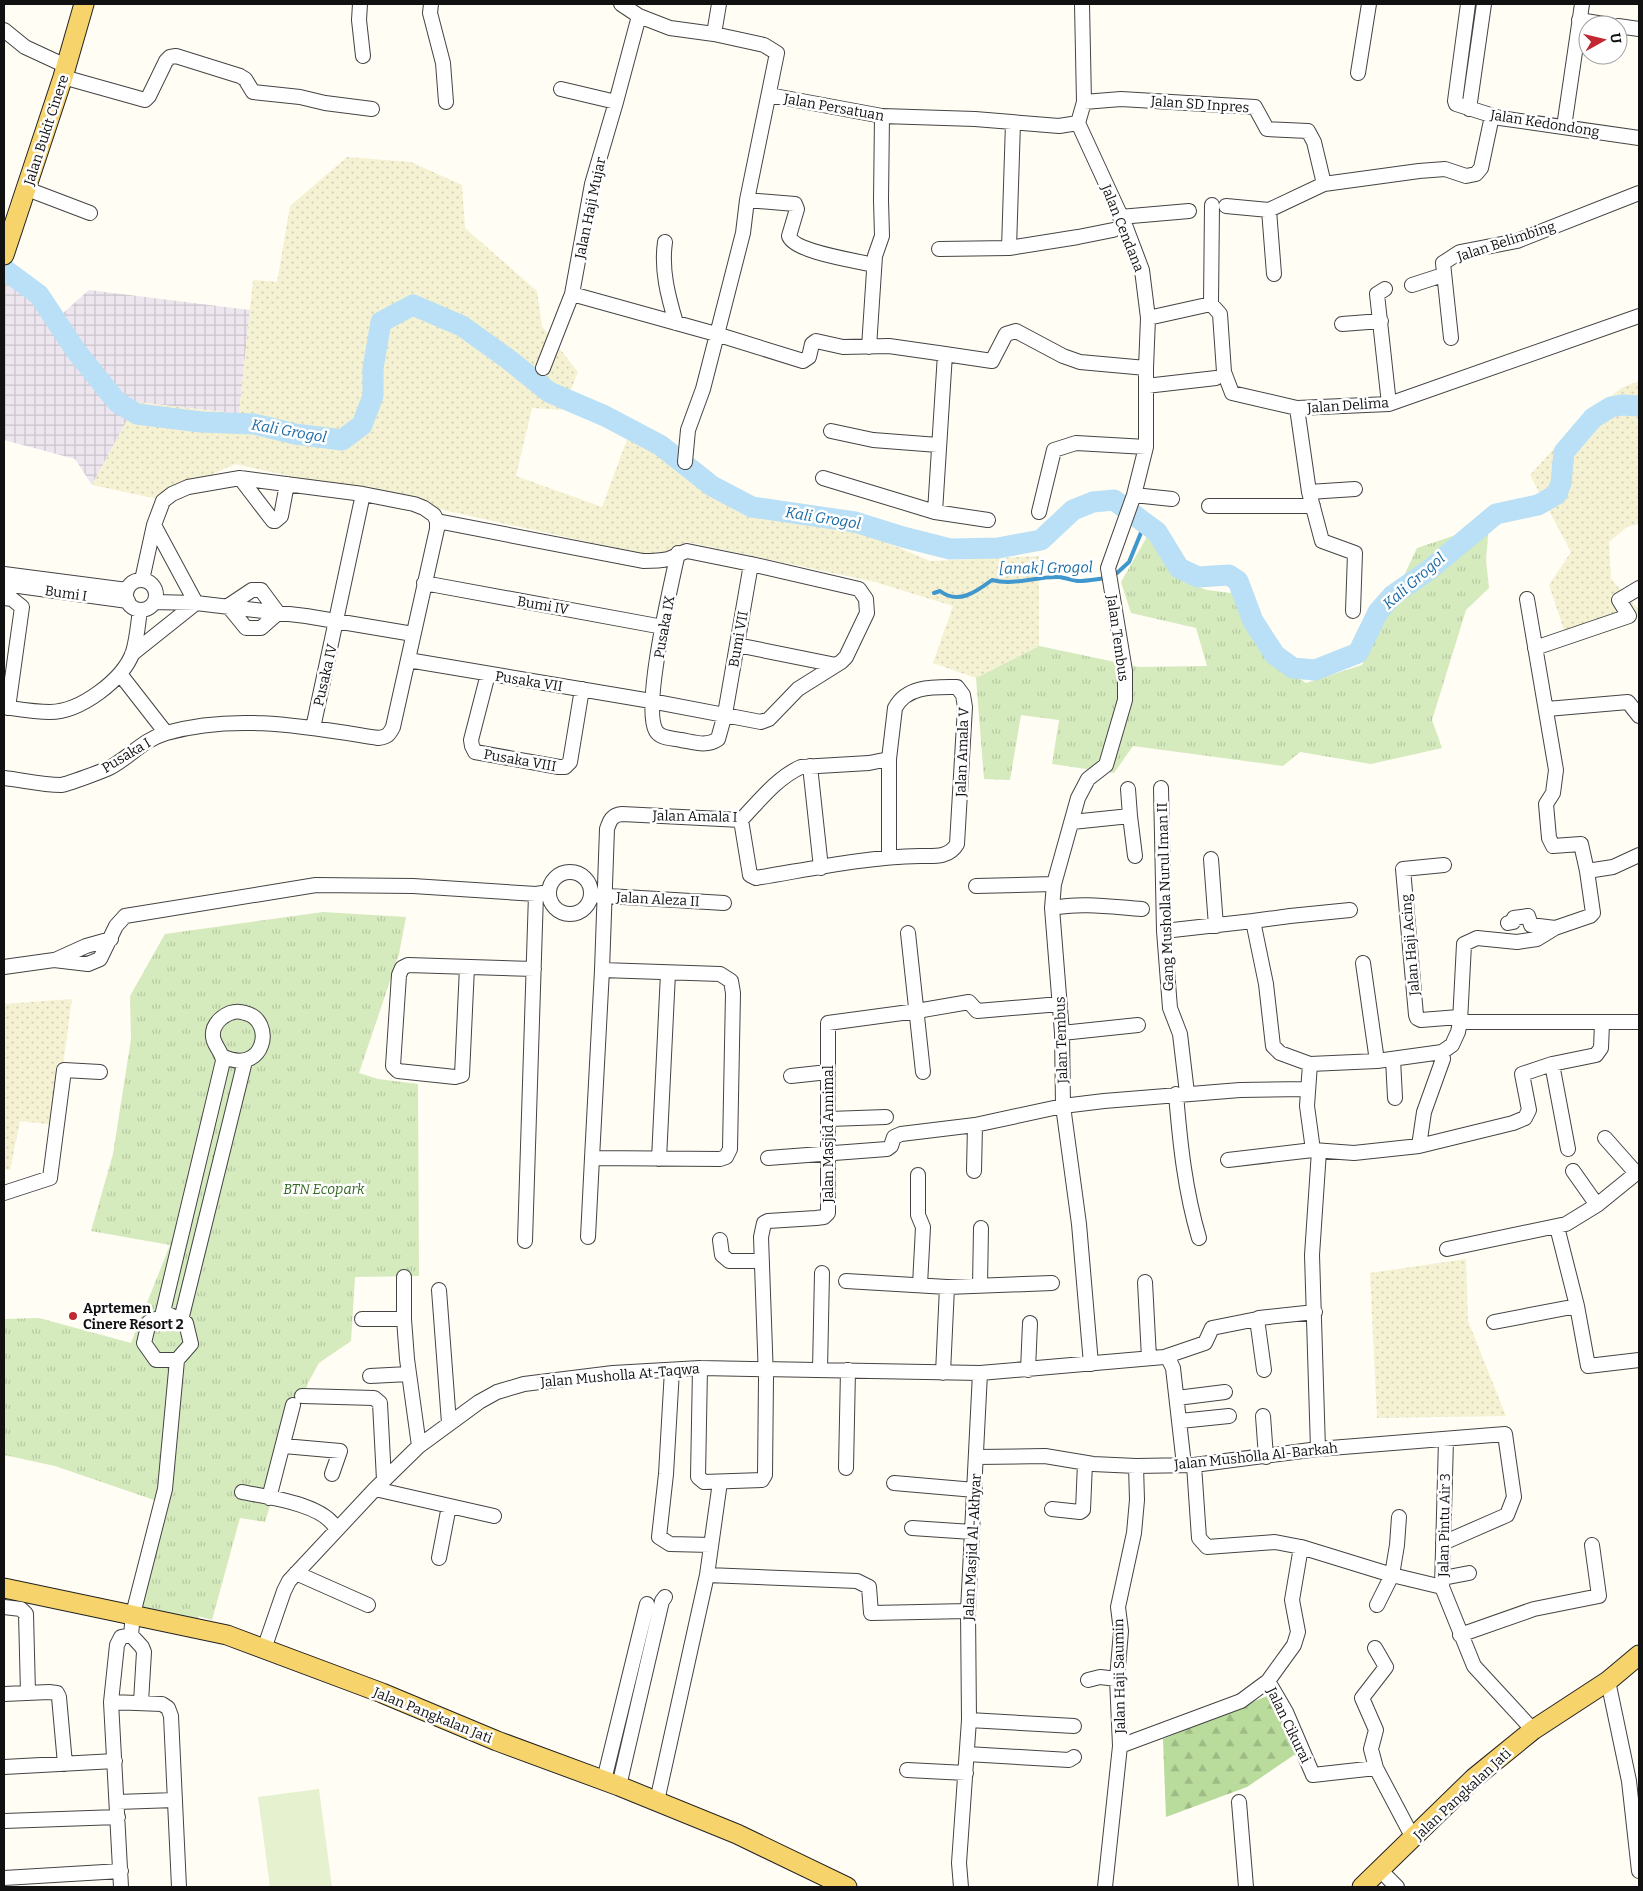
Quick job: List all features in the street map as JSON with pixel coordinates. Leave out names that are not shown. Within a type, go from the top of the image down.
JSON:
[{"type":"main road","name":"Jalan Bukit Cinere","points":[[4,255],[8,230],[27,189],[65,72],[84,4]]},
{"type":"main road","name":"Jalan Pangkalan Jati","points":[[4,1588],[133,1614],[227,1636],[264,1649],[382,1693],[497,1741],[657,1801],[737,1834],[847,1887]]},
{"type":"main road","name":"Jalan Pangkalan Jati","points":[[1362,1887],[1381,1871],[1474,1778],[1532,1730],[1608,1680],[1639,1655]]},
{"type":"street","points":[[360,4],[359,20],[363,56]]},
{"type":"street","points":[[431,4],[430,13],[443,63],[446,102]]},
{"type":"street","name":"Jalan Persatuan","points":[[621,4],[639,16],[670,28],[714,34],[764,46],[777,54],[769,95],[882,116],[975,118],[1059,126],[1078,123]]},
{"type":"street","points":[[714,34],[719,4]]},
{"type":"street","points":[[1078,123],[1084,102],[1082,4]]},
{"type":"street","points":[[1358,73],[1368,4]]},
{"type":"street","name":"Jalan Kedondong","points":[[1468,4],[1456,104],[1492,116],[1639,138]]},
{"type":"street","points":[[1469,109],[1484,4]]},
{"type":"street","name":"Jalan Haji Mujar","points":[[542,368],[572,294],[592,184],[639,16]]},
{"type":"street","points":[[1564,127],[1578,27]]},
{"type":"street","points":[[4,30],[65,72],[145,100],[149,96],[166,61],[170,56],[176,56],[240,76],[253,92],[300,97],[325,103],[372,109]]},
{"type":"street","points":[[561,89],[616,102]]},
{"type":"street","points":[[685,462],[688,430],[703,389],[743,233],[747,200],[769,95]]},
{"type":"street","name":"Jalan SD Inpres","points":[[1084,102],[1121,99],[1255,107],[1267,129],[1308,131],[1314,142],[1324,184]]},
{"type":"street","points":[[869,347],[875,256],[882,236],[882,116]]},
{"type":"street","points":[[1148,318],[1211,304],[1219,206],[1269,210],[1324,184],[1445,169],[1466,176],[1476,174],[1482,168],[1492,116]]},
{"type":"street","points":[[1009,248],[1013,123]]},
{"type":"street","name":"Jalan Cendana","points":[[1078,123],[1142,270],[1148,318],[1146,368]]},
{"type":"street","points":[[27,189],[90,213]]},
{"type":"street","name":"Jalan Belimbing","points":[[1451,338],[1444,263],[1460,252],[1517,240],[1639,193]]},
{"type":"street","points":[[747,200],[795,204],[797,209],[789,236],[793,242],[818,252],[874,265]]},
{"type":"street","points":[[1269,210],[1274,274]]},
{"type":"street","points":[[1120,217],[1189,211]]},
{"type":"street","points":[[939,248],[1009,248],[1113,230]]},
{"type":"street","points":[[665,242],[663,261],[666,288],[676,323]]},
{"type":"street","points":[[1412,285],[1444,275]]},
{"type":"street","points":[[1385,289],[1377,294],[1389,404]]},
{"type":"street","points":[[572,294],[803,360],[809,358],[812,344],[816,341],[843,347],[888,346],[992,361],[1006,334],[1016,331],[1063,356],[1080,362],[1146,368]]},
{"type":"street","name":"Jalan Delima","points":[[1211,304],[1220,314],[1224,372],[1232,393],[1297,408],[1389,404],[1639,316]]},
{"type":"street","points":[[1342,324],[1380,320]]},
{"type":"street","points":[[935,512],[945,354]]},
{"type":"street","name":"Jalan Tembus","points":[[1091,1364],[1079,1224],[1063,1106],[1062,1033],[1052,908],[1054,884],[1078,798],[1088,779],[1106,765],[1125,700],[1125,671],[1108,573],[1109,565],[1133,498],[1146,447],[1146,368]]},
{"type":"street","points":[[1146,386],[1216,378]]},
{"type":"street","points":[[1297,408],[1309,492],[1322,541],[1355,553],[1353,611]]},
{"type":"street","points":[[831,431],[873,440],[938,446]]},
{"type":"street","points":[[1040,512],[1054,450],[1076,444],[1146,447]]},
{"type":"street","points":[[240,478],[273,521],[280,516],[287,484]]},
{"type":"street","points":[[142,580],[154,525],[164,501],[172,494],[188,486],[240,478],[363,494],[414,504],[434,515],[437,521],[437,529],[408,660]]},
{"type":"street","points":[[823,478],[935,512],[988,520]]},
{"type":"street","points":[[1309,492],[1355,489]]},
{"type":"street","name":"Pusaka IV","points":[[313,728],[363,494]]},
{"type":"street","points":[[1133,498],[1172,498]]},
{"type":"street","points":[[1209,506],[1313,506]]},
{"type":"street","points":[[437,521],[642,561],[662,560],[687,551],[859,589],[866,599],[867,613],[846,657],[836,665],[737,645]]},
{"type":"street","points":[[154,525],[196,602]]},
{"type":"street","name":"Pusaka IX","points":[[678,553],[662,627],[651,701],[656,732],[663,737],[708,744],[718,739],[725,714]]},
{"type":"street","name":"Bumi VII","points":[[725,714],[751,564]]},
{"type":"street","name":"Bumi I","points":[[4,574],[127,596]]},
{"type":"street","points":[[142,580],[152,585],[156,590],[155,602],[151,607],[140,610],[130,606],[127,596],[133,583],[142,580]]},
{"type":"street","name":"Bumi IV","points":[[424,583],[662,627]]},
{"type":"street","name":"Bumi I","points":[[4,584],[127,596]]},
{"type":"street","points":[[1535,648],[1629,616],[1619,600],[1639,588]]},
{"type":"street","points":[[228,606],[252,590],[261,590],[278,613]]},
{"type":"street","points":[[4,598],[12,599],[22,607],[6,707],[50,712],[64,710],[84,702],[116,678],[132,654],[196,602]]},
{"type":"street","points":[[1253,921],[1266,984],[1273,1046],[1280,1054],[1310,1064],[1376,1061],[1442,1052],[1452,1045],[1458,1032],[1464,944],[1476,938],[1517,942],[1527,940],[1546,935],[1555,928],[1590,916],[1593,913],[1587,871],[1580,844],[1553,846],[1549,838],[1546,804],[1553,793],[1556,770],[1527,599]]},
{"type":"street","points":[[155,602],[196,602],[337,621],[413,634]]},
{"type":"street","points":[[228,606],[246,628],[260,628],[278,613]]},
{"type":"street","points":[[132,654],[140,610]]},
{"type":"street","name":"Pusaka VII","points":[[408,660],[651,701],[761,722],[765,722],[798,689],[836,665]]},
{"type":"street","name":"Pusaka I","points":[[4,778],[62,785],[111,767],[144,742],[163,734],[217,722],[251,722],[313,728],[378,738],[385,737],[390,734],[408,660]]},
{"type":"street","name":"Pusaka VIII","points":[[488,674],[471,740],[475,752],[559,767],[565,767],[570,762],[582,689]]},
{"type":"street","points":[[116,678],[163,734]]},
{"type":"street","name":"Jalan Amala V","points":[[889,760],[895,708],[899,700],[925,687],[957,687],[963,695],[965,707],[958,844],[954,851],[945,855],[890,856]]},
{"type":"street","points":[[1547,709],[1628,702],[1639,716]]},
{"type":"street","points":[[742,820],[750,875],[756,878],[890,856],[889,760]]},
{"type":"street","name":"Jalan Amala I","points":[[598,896],[607,829],[611,818],[616,814],[742,820],[763,796],[792,771],[801,767],[889,760]]},
{"type":"street","points":[[869,763],[889,784]]},
{"type":"street","points":[[810,766],[821,868]]},
{"type":"street","name":"Gang Musholla Nurul Iman II","points":[[1161,788],[1164,931],[1170,1008],[1180,1034],[1182,1160],[1191,1211],[1199,1238]]},
{"type":"street","points":[[1128,789],[1135,856]]},
{"type":"street","points":[[1072,822],[1130,816]]},
{"type":"street","points":[[1587,871],[1614,867],[1639,854]]},
{"type":"street","points":[[1211,859],[1216,926]]},
{"type":"street","name":"Jalan Haji Acing","points":[[1444,865],[1403,869],[1416,1015],[1421,1020],[1460,1019]]},
{"type":"street","points":[[526,1241],[534,969],[542,893],[558,875],[568,872],[577,873],[586,879],[598,896],[602,970],[588,1237]]},
{"type":"street","points":[[976,886],[1054,884]]},
{"type":"street","points":[[4,967],[54,960],[88,964],[100,959],[116,926],[125,916],[316,885],[413,886],[542,893],[556,908],[564,913],[572,914],[581,911],[598,896]]},
{"type":"street","name":"Jalan Aleza II","points":[[598,896],[724,903]]},
{"type":"street","points":[[1052,908],[1082,905],[1142,909]]},
{"type":"street","points":[[1164,931],[1350,910]]},
{"type":"street","points":[[1508,923],[1513,922],[1514,918],[1528,916],[1531,925],[1555,928]]},
{"type":"street","points":[[908,933],[923,1072]]},
{"type":"street","points":[[1363,964],[1376,1061]]},
{"type":"street","points":[[467,967],[462,1075],[455,1077],[398,1071],[393,1066],[399,975],[402,968],[408,965],[534,969]]},
{"type":"street","points":[[592,1158],[720,1159],[726,1157],[730,1149],[733,993],[731,981],[720,974],[602,970]]},
{"type":"street","points":[[659,1159],[668,973]]},
{"type":"street","points":[[917,1011],[969,1002],[977,1011],[1060,1004]]},
{"type":"street","points":[[162,1316],[223,1061],[214,1044],[214,1029],[222,1016],[236,1011],[251,1014],[261,1025],[264,1040],[257,1053],[244,1061],[233,1061],[222,1056]]},
{"type":"street","name":"Jalan Masjid Annimal","points":[[720,1482],[762,1480],[764,1478],[765,1368],[761,1237],[764,1223],[768,1221],[824,1217],[828,1213],[828,1023],[917,1011]]},
{"type":"street","points":[[1460,1019],[1639,1022]]},
{"type":"street","points":[[1228,1160],[1316,1151],[1354,1153],[1420,1146],[1513,1123],[1526,1118],[1529,1110],[1522,1074],[1552,1064],[1596,1055],[1601,1048],[1602,1022]]},
{"type":"street","points":[[1062,1033],[1138,1025]]},
{"type":"street","points":[[1420,1146],[1424,1112],[1443,1059],[1442,1052]]},
{"type":"street","points":[[1393,1059],[1395,1098]]},
{"type":"street","points":[[181,1320],[244,1061]]},
{"type":"street","points":[[1310,1064],[1308,1106],[1316,1151],[1312,1255],[1318,1449]]},
{"type":"street","points":[[1552,1064],[1568,1149]]},
{"type":"street","points":[[4,1193],[50,1178],[64,1070],[100,1072]]},
{"type":"street","points":[[791,1076],[828,1072]]},
{"type":"street","points":[[768,1158],[887,1149],[891,1146],[894,1137],[901,1134],[975,1125],[1063,1106],[1182,1094],[1308,1089]]},
{"type":"street","points":[[828,1119],[886,1117]]},
{"type":"street","points":[[974,1171],[975,1125]]},
{"type":"street","points":[[1447,1249],[1557,1227],[1566,1224],[1597,1205],[1637,1172],[1605,1138]]},
{"type":"street","points":[[1573,1171],[1597,1205]]},
{"type":"street","points":[[918,1175],[918,1215],[923,1226],[920,1285]]},
{"type":"street","points":[[1557,1227],[1577,1306],[1588,1366],[1639,1360]]},
{"type":"street","points":[[980,1286],[981,1228]]},
{"type":"street","points":[[720,1240],[722,1255],[729,1261],[762,1261]]},
{"type":"street","points":[[173,1270],[192,1274]]},
{"type":"street","points":[[820,1370],[822,1273]]},
{"type":"street","points":[[404,1277],[404,1319],[408,1374],[420,1446]]},
{"type":"street","points":[[846,1281],[946,1287],[1052,1283]]},
{"type":"street","points":[[1145,1282],[1148,1358]]},
{"type":"street","points":[[943,1373],[946,1287]]},
{"type":"street","points":[[439,1290],[449,1423]]},
{"type":"street","points":[[1494,1322],[1577,1306]]},
{"type":"street","points":[[1264,1370],[1257,1319],[1315,1312]]},
{"type":"street","points":[[141,1702],[144,1652],[131,1635],[133,1614],[165,1489],[177,1360],[191,1344],[186,1323],[181,1320],[168,1314],[149,1322],[144,1343],[156,1360],[177,1360]]},
{"type":"street","points":[[362,1319],[404,1319]]},
{"type":"street","name":"Jalan Musholla At-Taqwa","points":[[264,1649],[284,1591],[296,1572],[379,1485],[420,1446],[479,1402],[498,1392],[524,1384],[613,1373],[700,1368],[848,1370],[887,1373],[980,1373],[1164,1357],[1204,1343],[1212,1328],[1257,1319]]},
{"type":"street","points":[[1028,1370],[1030,1323]]},
{"type":"street","points":[[1164,1357],[1168,1358],[1173,1368],[1200,1538],[1207,1547],[1275,1542],[1301,1547],[1392,1575],[1442,1583],[1470,1573]]},
{"type":"street","points":[[657,1801],[707,1575],[720,1482],[704,1482],[698,1477],[700,1368]]},
{"type":"street","points":[[672,1370],[666,1474],[659,1537],[670,1544],[711,1545]]},
{"type":"street","points":[[846,1468],[848,1370]]},
{"type":"street","name":"Jalan Masjid Al-Akhyar","points":[[962,1887],[959,1863],[969,1720],[968,1611],[980,1373]]},
{"type":"street","points":[[370,1376],[408,1374]]},
{"type":"street","points":[[1177,1398],[1225,1392]]},
{"type":"street","points":[[269,1498],[298,1400],[374,1398],[380,1403],[379,1485],[449,1506],[494,1516]]},
{"type":"street","points":[[1180,1421],[1229,1416]]},
{"type":"street","points":[[1264,1416],[1266,1457]]},
{"type":"street","name":"Jalan Musholla Al-Barkah","points":[[977,1457],[1045,1456],[1084,1463],[1136,1466],[1189,1465],[1266,1457],[1318,1449],[1505,1434],[1514,1497],[1506,1515],[1443,1543]]},
{"type":"street","name":"Jalan Pintu Air 3","points":[[1446,1440],[1442,1583],[1460,1635],[1474,1666],[1532,1730]]},
{"type":"street","points":[[284,1446],[340,1451],[332,1474]]},
{"type":"street","points":[[1052,1509],[1080,1512],[1083,1510],[1084,1463]]},
{"type":"street","name":"Jalan Haji Saumin","points":[[1105,1887],[1120,1746],[1117,1679],[1122,1631],[1118,1607],[1134,1533],[1137,1500],[1136,1466]]},
{"type":"street","points":[[894,1483],[975,1490]]},
{"type":"street","points":[[242,1492],[307,1506],[332,1520],[336,1529]]},
{"type":"street","points":[[439,1558],[449,1506]]},
{"type":"street","points":[[1377,1605],[1392,1575],[1400,1517]]},
{"type":"street","points":[[912,1528],[972,1532]]},
{"type":"street","points":[[1460,1635],[1534,1609],[1599,1596],[1592,1545]]},
{"type":"street","points":[[1120,1746],[1184,1724],[1241,1701],[1268,1681],[1294,1645],[1298,1632],[1292,1600],[1301,1547]]},
{"type":"street","points":[[296,1572],[368,1605]]},
{"type":"street","points":[[707,1575],[857,1581],[869,1587],[871,1612],[968,1611]]},
{"type":"street","points":[[611,1783],[662,1601],[665,1597]]},
{"type":"street","points":[[611,1783],[647,1604]]},
{"type":"street","points":[[4,1607],[21,1609],[26,1614],[28,1693]]},
{"type":"street","points":[[122,1887],[111,1702],[117,1645],[120,1637],[131,1635]]},
{"type":"street","points":[[1375,1648],[1386,1667],[1362,1698],[1376,1730],[1371,1749],[1376,1768],[1414,1838]]},
{"type":"street","points":[[1088,1680],[1100,1677],[1117,1679]]},
{"type":"street","points":[[1608,1680],[1629,1781],[1639,1872]]},
{"type":"street","name":"Jalan Cikurai","points":[[1268,1681],[1286,1712],[1313,1775],[1376,1768]]},
{"type":"street","points":[[4,1694],[57,1693],[60,1698],[65,1764]]},
{"type":"street","points":[[111,1702],[162,1704],[168,1708],[171,1716],[180,1887]]},
{"type":"street","points":[[969,1720],[1074,1726]]},
{"type":"street","points":[[967,1754],[1069,1760],[1074,1757]]},
{"type":"street","points":[[4,1767],[115,1761]]},
{"type":"street","points":[[907,1770],[966,1773]]},
{"type":"street","points":[[117,1802],[175,1800]]},
{"type":"street","points":[[1239,1802],[1246,1887]]},
{"type":"street","points":[[4,1821],[118,1817]]},
{"type":"street","points":[[4,1878],[121,1871]]},
{"type":"street","points":[[1381,1871],[1397,1887]]},
{"type":"shaded area","points":[[347,157],[411,162],[462,185],[465,228],[537,291],[542,326],[578,372],[563,410],[532,408],[516,476],[602,507],[629,434],[698,482],[748,512],[806,523],[839,522],[930,561],[1039,556],[1039,646],[976,678],[933,663],[953,606],[875,582],[687,542],[656,557],[235,464],[158,499],[92,485],[137,402],[239,414],[253,280],[277,282],[290,206]]},
{"type":"shaded area","points":[[4,273],[28,280],[63,313],[89,290],[250,310],[239,414],[137,402],[92,485],[75,459],[4,440]]},
{"type":"shaded area","points":[[1639,381],[1639,524],[1627,527],[1609,542],[1611,579],[1639,610],[1639,616],[1566,636],[1549,585],[1571,552],[1530,475],[1573,428],[1621,388]]},
{"type":"shaded area","points":[[72,999],[55,1125],[20,1121],[10,1170],[4,1169],[4,1004]]},
{"type":"shaded area","points":[[1466,1259],[1468,1321],[1506,1416],[1377,1418],[1370,1273]]},
{"type":"green space","points":[[1489,524],[1486,560],[1489,588],[1466,610],[1432,720],[1442,748],[1371,764],[1300,752],[1283,766],[1133,746],[1114,773],[1052,764],[1059,720],[1021,715],[1010,780],[984,779],[976,678],[1039,646],[1139,667],[1207,666],[1196,628],[1131,613],[1121,582],[1148,535],[1184,582],[1207,590],[1239,594],[1278,664],[1306,683],[1362,665],[1417,548]]},
{"type":"green space","name":"BTN Ecopark","points":[[323,912],[406,917],[399,954],[359,1073],[378,1079],[418,1084],[419,1276],[355,1277],[351,1341],[319,1363],[308,1383],[265,1522],[240,1518],[212,1620],[199,1616],[197,1620],[140,1606],[157,1501],[55,1466],[4,1455],[4,1319],[39,1318],[131,1343],[170,1245],[91,1231],[113,1154],[131,1039],[130,996],[165,934]]},
{"type":"green space","points":[[1272,1694],[1297,1753],[1247,1787],[1166,1817],[1163,1739]]},
{"type":"green space","points":[[319,1789],[332,1887],[270,1887],[258,1797]]},
{"type":"waterway","name":"Kali Grogol","points":[[4,269],[39,295],[76,351],[117,402],[137,414],[201,422],[254,424],[295,434],[342,440],[362,425],[373,396],[373,368],[381,322],[413,305],[462,326],[508,359],[549,392],[605,416],[660,445],[712,486],[752,507],[855,522],[950,549],[998,548],[1041,540],[1073,510],[1093,502],[1114,500],[1157,532],[1179,568],[1198,577],[1229,575],[1238,581],[1253,621],[1275,655],[1293,668],[1315,670],[1358,653],[1378,612],[1393,595],[1429,570],[1496,514],[1538,505],[1557,494],[1561,483],[1564,452],[1593,418],[1611,407],[1622,405],[1639,406]]},
{"type":"waterway","name":"[anak] Grogol","points":[[1117,573],[1129,562],[1145,523]]},
{"type":"waterway","name":"[anak] Grogol","points":[[934,593],[940,591],[953,597],[960,597],[980,589],[992,580],[1009,582],[1059,577],[1078,581],[1106,578]]},
{"type":"place","name":"Aprtemen Cinere Resort 2","points":[[73,1316]]}]
